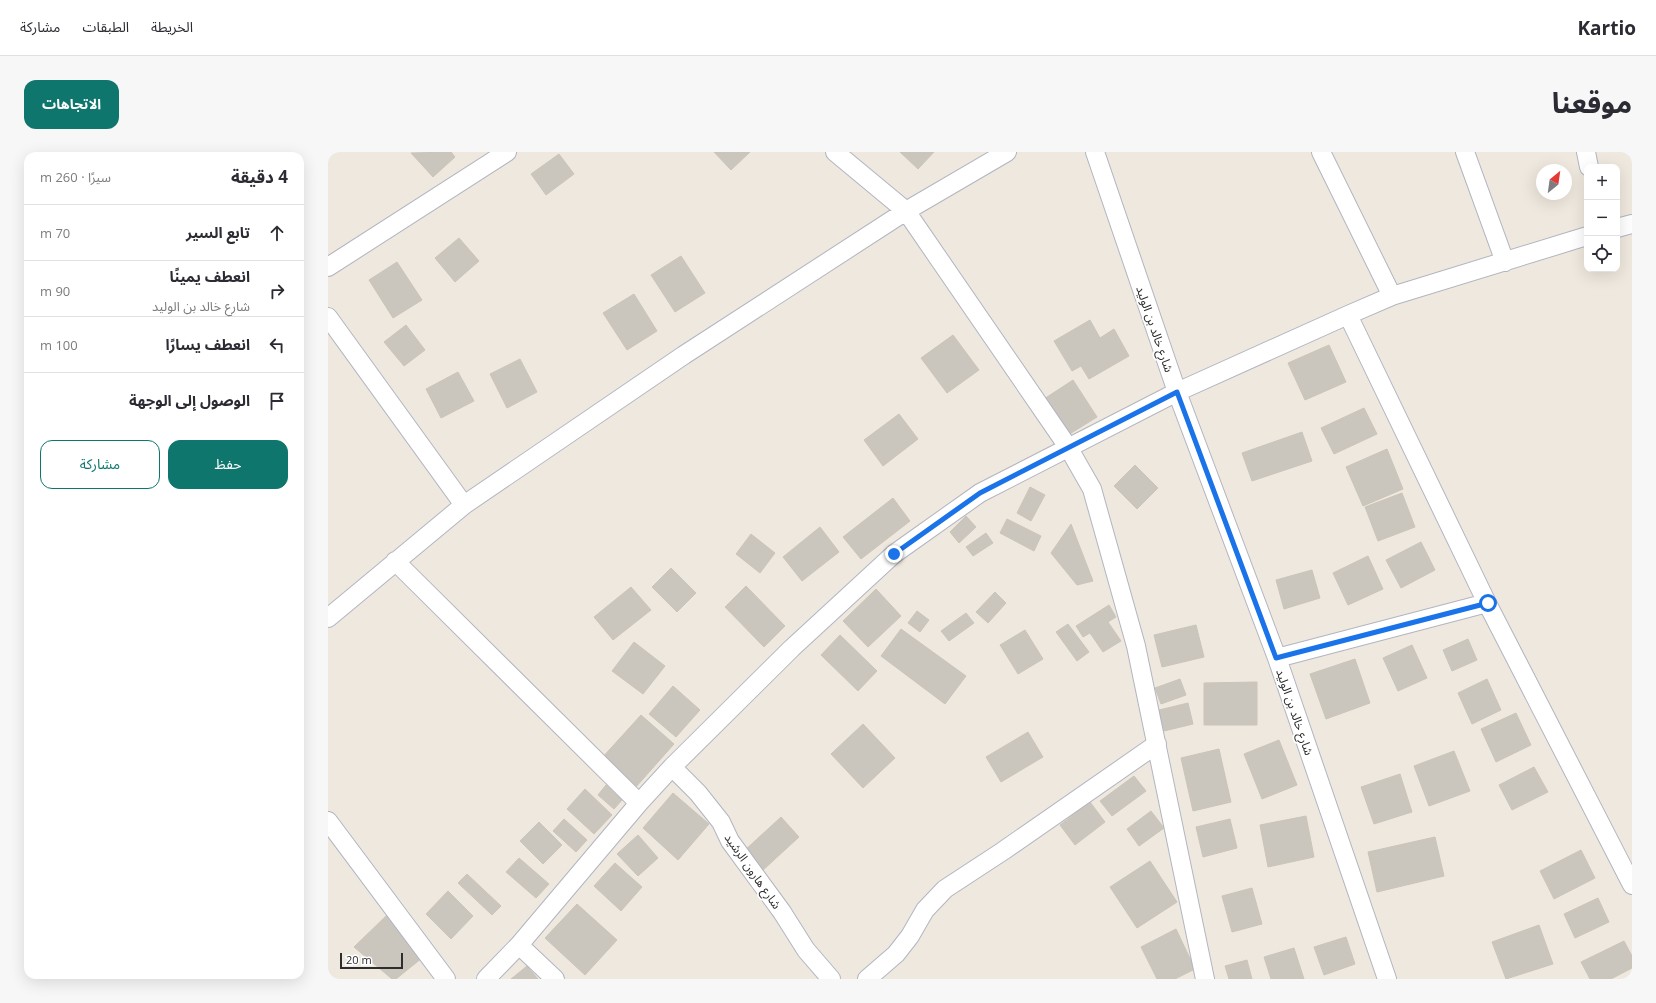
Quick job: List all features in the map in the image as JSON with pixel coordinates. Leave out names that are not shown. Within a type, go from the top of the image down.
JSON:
[{"type":"street","points":[[328,267],[507,152]]},
{"type":"street","points":[[835,152],[906,211],[1068,447],[1092,489],[1136,646],[1205,979]]},
{"type":"street","points":[[328,618],[464,505],[684,355],[906,211],[1007,152]]},
{"type":"street","name":"شارع خالد بن الوليد","points":[[1095,152],[1177,392],[1276,658],[1387,979]]},
{"type":"street","points":[[1321,152],[1392,296]]},
{"type":"street","points":[[1466,152],[1505,262]]},
{"type":"street","points":[[1586,152],[1588,164]]},
{"type":"street","points":[[1620,227],[1632,224]]},
{"type":"street","points":[[486,979],[519,945],[639,803],[672,767],[792,648],[894,554],[980,493],[1177,392],[1392,296],[1584,237]]},
{"type":"street","points":[[1348,315],[1488,603],[1632,886]]},
{"type":"street","points":[[328,317],[464,505]]},
{"type":"street","points":[[395,561],[639,803]]},
{"type":"street","points":[[1276,658],[1488,603]]},
{"type":"street","points":[[867,979],[896,954],[910,936],[925,910],[945,889],[1003,851],[1157,744]]},
{"type":"street","name":"شارع هارون الرشيد","points":[[672,767],[698,793],[721,822],[730,841],[782,912],[806,950],[831,979]]},
{"type":"street","points":[[328,821],[446,979]]},
{"type":"street","points":[[519,945],[555,979]]},
{"type":"building","points":[[451,152],[455,157],[433,177],[411,153]]},
{"type":"building","points":[[714,152],[750,152],[731,170]]},
{"type":"building","points":[[900,152],[934,152],[918,169]]},
{"type":"building","points":[[559,154],[574,174],[546,195],[531,174]]},
{"type":"building","points":[[459,238],[479,261],[455,282],[435,258]]},
{"type":"building","points":[[681,256],[705,293],[675,312],[651,275]]},
{"type":"building","points":[[397,262],[422,300],[393,318],[369,280]]},
{"type":"building","points":[[634,294],[657,331],[627,350],[603,313]]},
{"type":"building","points":[[1090,320],[1100,338],[1114,329],[1129,356],[1089,379],[1081,366],[1072,371],[1054,341]]},
{"type":"building","points":[[406,325],[425,350],[404,366],[384,342]]},
{"type":"building","points":[[953,335],[979,370],[947,393],[921,358]]},
{"type":"building","points":[[1329,345],[1346,382],[1305,400],[1288,363]]},
{"type":"building","points":[[520,359],[537,392],[507,408],[490,374]]},
{"type":"building","points":[[458,372],[474,401],[441,418],[426,389]]},
{"type":"building","points":[[1073,380],[1097,417],[1068,435],[1044,399]]},
{"type":"building","points":[[1364,408],[1377,434],[1334,454],[1321,428]]},
{"type":"building","points":[[899,414],[918,439],[883,466],[864,440]]},
{"type":"building","points":[[1302,432],[1312,461],[1252,481],[1242,453]]},
{"type":"building","points":[[1387,449],[1403,489],[1363,506],[1346,467]]},
{"type":"building","points":[[1135,465],[1158,488],[1137,509],[1114,486]]},
{"type":"building","points":[[1030,487],[1045,495],[1031,521],[1017,513]]},
{"type":"building","points":[[1402,493],[1415,527],[1378,541],[1365,507]]},
{"type":"building","points":[[893,498],[910,521],[861,559],[843,537]]},
{"type":"building","points":[[966,516],[976,527],[959,543],[950,532]]},
{"type":"building","points":[[1007,519],[1041,536],[1034,551],[1000,533]]},
{"type":"building","points":[[1071,524],[1093,581],[1077,585],[1051,553]]},
{"type":"building","points":[[820,527],[839,552],[802,581],[783,557]]},
{"type":"building","points":[[986,533],[993,543],[973,556],[966,547]]},
{"type":"building","points":[[751,534],[775,553],[760,573],[736,554]]},
{"type":"building","points":[[1421,542],[1435,570],[1401,588],[1386,560]]},
{"type":"building","points":[[1368,556],[1383,589],[1348,605],[1333,573]]},
{"type":"building","points":[[671,568],[696,593],[677,612],[652,587]]},
{"type":"building","points":[[1312,570],[1320,598],[1284,609],[1276,580]]},
{"type":"building","points":[[746,586],[785,626],[764,647],[725,607]]},
{"type":"building","points":[[631,587],[651,610],[613,640],[594,617]]},
{"type":"building","points":[[876,589],[901,616],[868,647],[843,621]]},
{"type":"building","points":[[995,592],[1006,603],[988,623],[976,612]]},
{"type":"building","points":[[1109,605],[1116,617],[1108,622],[1121,641],[1103,652],[1090,633],[1083,637],[1076,626]]},
{"type":"building","points":[[917,611],[929,620],[920,632],[908,623]]},
{"type":"building","points":[[966,613],[974,623],[949,641],[941,631]]},
{"type":"building","points":[[1068,624],[1089,652],[1077,661],[1056,632]]},
{"type":"building","points":[[1196,625],[1204,657],[1162,667],[1154,635]]},
{"type":"building","points":[[901,629],[966,676],[945,704],[881,656]]},
{"type":"building","points":[[1025,630],[1043,659],[1018,674],[1000,645]]},
{"type":"building","points":[[840,635],[877,671],[858,691],[821,655]]},
{"type":"building","points":[[1468,639],[1477,660],[1452,671],[1443,650]]},
{"type":"building","points":[[634,642],[665,666],[643,694],[612,671]]},
{"type":"building","points":[[1412,645],[1427,678],[1398,691],[1383,658]]},
{"type":"building","points":[[1355,659],[1370,703],[1326,719],[1310,674]]},
{"type":"building","points":[[1180,679],[1186,695],[1161,704],[1155,688]]},
{"type":"building","points":[[1487,679],[1501,710],[1472,724],[1458,693]]},
{"type":"building","points":[[1257,682],[1257,725],[1204,725],[1204,683]]},
{"type":"building","points":[[673,686],[700,710],[676,737],[649,714]]},
{"type":"building","points":[[1188,703],[1193,724],[1164,731],[1159,710]]},
{"type":"building","points":[[1516,713],[1531,745],[1496,762],[1481,729]]},
{"type":"building","points":[[641,715],[674,744],[635,788],[601,759]]},
{"type":"building","points":[[863,724],[895,758],[863,788],[831,754]]},
{"type":"building","points":[[1028,732],[1043,757],[1001,782],[986,757]]},
{"type":"building","points":[[1279,740],[1297,785],[1262,799],[1244,754]]},
{"type":"building","points":[[1219,749],[1231,802],[1193,811],[1181,758]]},
{"type":"building","points":[[1454,751],[1470,791],[1429,806],[1414,766]]},
{"type":"building","points":[[1534,767],[1548,792],[1512,810],[1499,785]]},
{"type":"building","points":[[1400,774],[1412,812],[1374,824],[1361,787]]},
{"type":"building","points":[[1134,776],[1146,791],[1112,816],[1100,801]]},
{"type":"building","points":[[606,785],[622,800],[614,809],[598,795]]},
{"type":"building","points":[[585,789],[612,815],[594,834],[567,809]]},
{"type":"building","points":[[673,793],[709,824],[678,860],[643,828]]},
{"type":"building","points":[[1090,802],[1105,822],[1075,845],[1060,825]]},
{"type":"building","points":[[1151,811],[1164,828],[1139,846],[1127,829]]},
{"type":"building","points":[[1306,816],[1314,857],[1268,867],[1260,825]]},
{"type":"building","points":[[781,817],[799,837],[762,871],[744,851]]},
{"type":"building","points":[[564,819],[587,840],[576,852],[553,831]]},
{"type":"building","points":[[1230,819],[1237,848],[1203,857],[1196,827]]},
{"type":"building","points":[[539,822],[562,845],[543,864],[520,841]]},
{"type":"building","points":[[638,835],[658,858],[638,876],[617,854]]},
{"type":"building","points":[[1435,837],[1444,876],[1377,892],[1368,852]]},
{"type":"building","points":[[1581,850],[1595,878],[1554,899],[1540,871]]},
{"type":"building","points":[[519,858],[549,884],[536,898],[506,872]]},
{"type":"building","points":[[1150,861],[1177,902],[1137,928],[1110,887]]},
{"type":"building","points":[[615,863],[642,887],[621,911],[594,886]]},
{"type":"building","points":[[467,874],[501,906],[492,915],[458,883]]},
{"type":"building","points":[[1252,888],[1262,924],[1232,932],[1222,896]]},
{"type":"building","points":[[448,891],[473,916],[451,939],[426,914]]},
{"type":"building","points":[[1598,898],[1609,922],[1575,938],[1564,914]]},
{"type":"building","points":[[577,904],[617,940],[585,975],[545,938]]},
{"type":"building","points":[[387,915],[422,958],[396,979],[392,979],[354,947]]},
{"type":"building","points":[[1539,925],[1553,964],[1506,979],[1492,942]]},
{"type":"building","points":[[1176,929],[1195,969],[1175,979],[1157,979],[1141,947]]},
{"type":"building","points":[[1346,937],[1355,964],[1324,975],[1314,947]]},
{"type":"building","points":[[1624,941],[1632,956],[1632,968],[1611,979],[1590,979],[1581,962]]},
{"type":"building","points":[[1294,948],[1304,979],[1271,979],[1264,957]]},
{"type":"building","points":[[1247,960],[1252,979],[1229,979],[1225,966]]},
{"type":"building","points":[[527,966],[538,979],[511,979]]},
{"type":"route","points":[[894,554],[980,493],[1177,392],[1276,658],[1488,603]]}]
